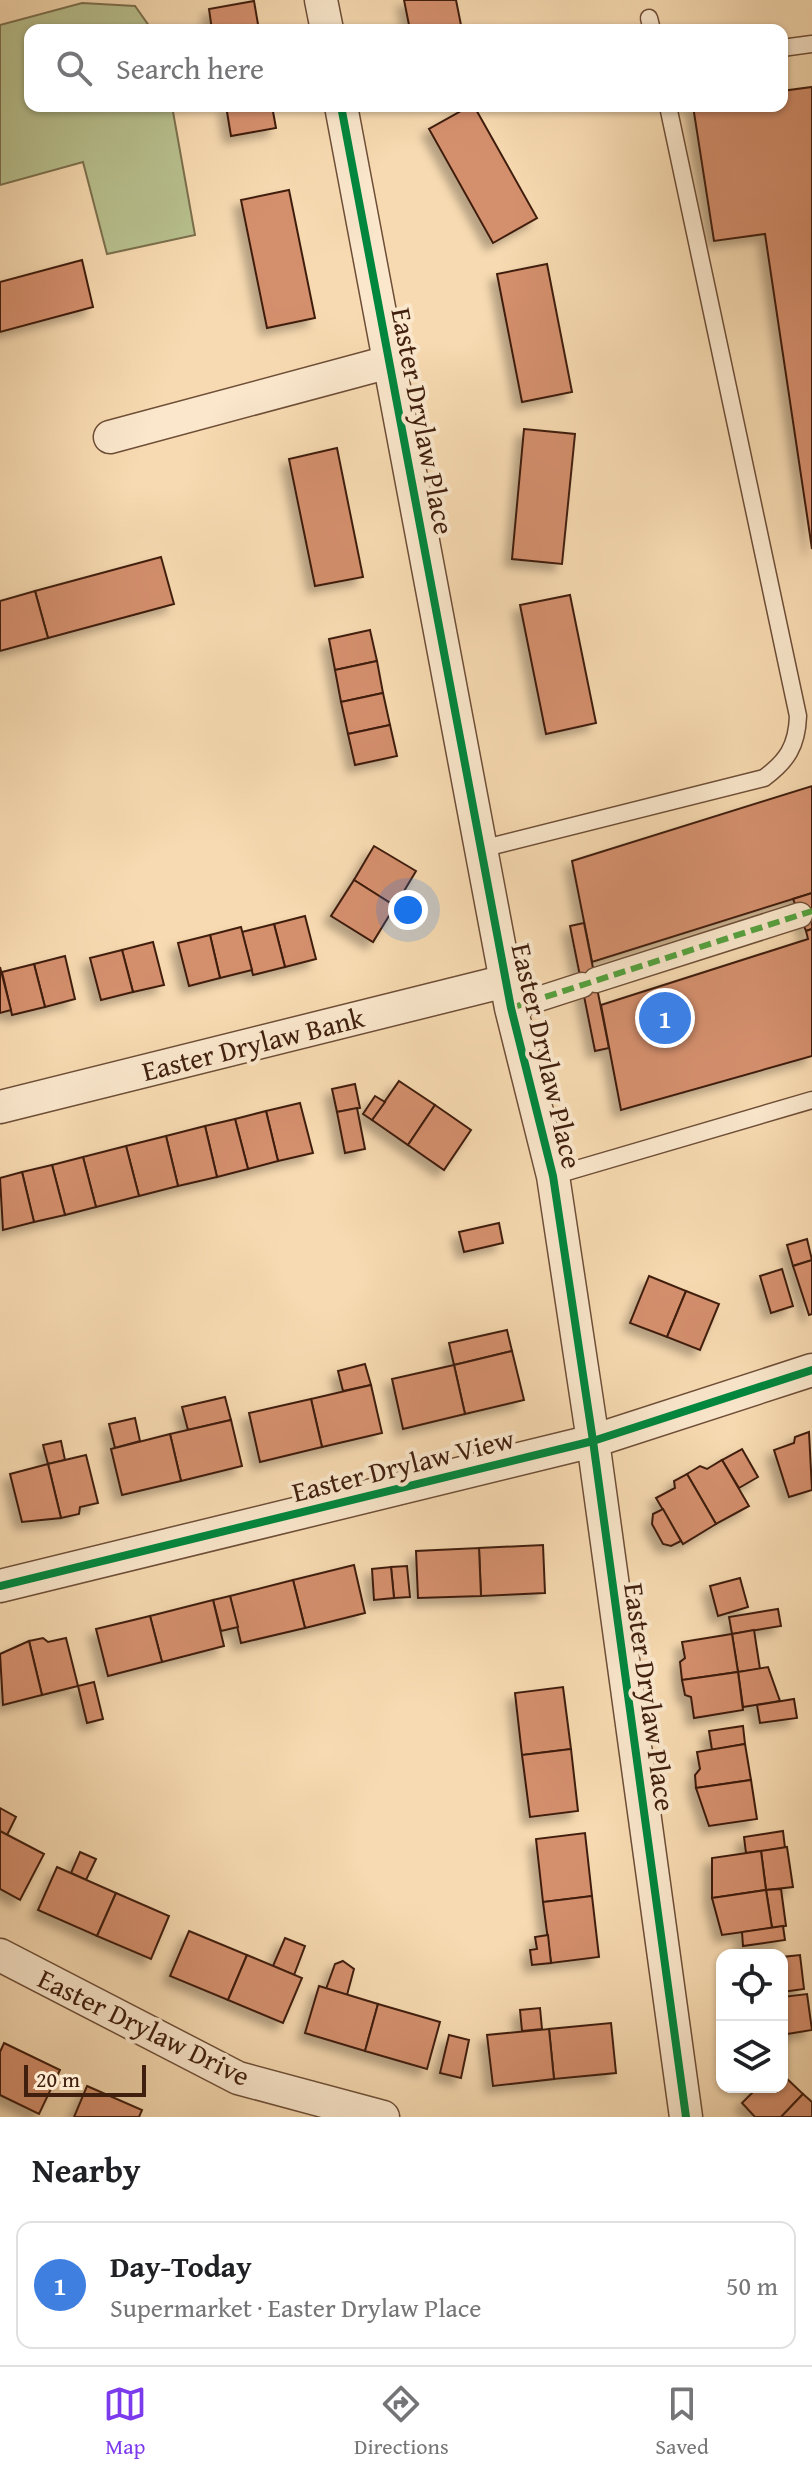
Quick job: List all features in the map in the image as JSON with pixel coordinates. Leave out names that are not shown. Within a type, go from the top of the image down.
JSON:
[{"type":"street","points":[[321,0],[326,24]]},
{"type":"street","name":"Easter Drylaw Place","points":[[342,112],[509,994],[553,1176],[593,1441],[686,2117]]},
{"type":"street","name":"Easter Drylaw Place","points":[[110,437],[389,362]]},
{"type":"street","points":[[509,994],[589,982],[800,915]]},
{"type":"street","name":"Easter Drylaw Bank","points":[[0,1107],[509,994]]},
{"type":"street","name":"Easter Drylaw View","points":[[0,1586],[593,1441],[812,1370]]},
{"type":"street","name":"Easter Drylaw Drive","points":[[0,1955],[238,2078],[383,2117]]},
{"type":"lane","points":[[788,47],[812,44]]},
{"type":"lane","points":[[481,849],[764,778],[782,764],[797,740],[798,716],[669,112]]},
{"type":"lane","points":[[553,1176],[812,1100]]},
{"type":"green space","points":[[82,3],[135,6],[148,24],[24,24],[24,112],[173,112],[195,235],[107,254],[83,162],[0,185],[0,25]]},
{"type":"building","points":[[404,0],[456,0],[461,24],[409,24]]},
{"type":"building","points":[[254,1],[258,24],[211,24],[209,9]]},
{"type":"building","points":[[812,87],[812,549],[765,234],[714,241],[694,112],[788,112],[788,90]]},
{"type":"building","points":[[227,112],[273,112],[276,128],[231,136]]},
{"type":"building","points":[[459,112],[477,112],[537,218],[493,243],[429,129]]},
{"type":"building","points":[[289,190],[315,318],[267,328],[241,200]]},
{"type":"building","points":[[82,260],[93,307],[0,332],[0,282]]},
{"type":"building","points":[[547,264],[572,392],[522,402],[497,274]]},
{"type":"building","points":[[524,429],[575,434],[562,564],[512,559]]},
{"type":"building","points":[[337,448],[363,577],[315,586],[289,459]]},
{"type":"building","points":[[161,557],[174,604],[48,638],[35,591]]},
{"type":"building","points":[[35,591],[48,638],[0,651],[0,601]]},
{"type":"building","points":[[570,595],[596,723],[546,734],[520,605]]},
{"type":"building","points":[[370,630],[377,661],[335,670],[329,639]]},
{"type":"building","points":[[377,661],[383,693],[341,702],[335,670]]},
{"type":"building","points":[[383,693],[390,725],[348,734],[341,702]]},
{"type":"building","points":[[390,725],[397,756],[355,765],[348,734]]},
{"type":"building","points":[[812,786],[812,893],[592,962],[572,861]]},
{"type":"building","points":[[374,846],[416,871],[395,906],[354,880]]},
{"type":"building","points":[[354,880],[395,906],[373,942],[331,916]]},
{"type":"building","points":[[812,893],[812,929],[806,931],[793,899]]},
{"type":"building","points":[[305,916],[316,959],[285,967],[274,924]]},
{"type":"building","points":[[584,923],[609,1048],[595,1051],[570,926]]},
{"type":"building","points":[[274,924],[285,967],[253,975],[242,932]]},
{"type":"building","points":[[241,927],[252,970],[220,978],[210,935]]},
{"type":"building","points":[[812,929],[812,1056],[621,1110],[601,1005],[808,939],[806,931]]},
{"type":"building","points":[[210,935],[220,978],[189,986],[178,943]]},
{"type":"building","points":[[153,942],[164,985],[133,992],[122,950]]},
{"type":"building","points":[[122,950],[133,992],[101,1000],[90,958]]},
{"type":"building","points":[[65,956],[75,999],[45,1007],[34,964]]},
{"type":"building","points":[[34,964],[45,1007],[12,1015],[2,972]]},
{"type":"building","points":[[0,967],[11,1010],[0,1013]]},
{"type":"building","points":[[399,1081],[435,1105],[408,1145],[372,1120]]},
{"type":"building","points":[[355,1084],[360,1108],[337,1112],[332,1089]]},
{"type":"building","points":[[375,1096],[385,1102],[372,1120],[363,1114]]},
{"type":"building","points":[[300,1103],[313,1153],[278,1161],[266,1111]]},
{"type":"building","points":[[435,1105],[471,1130],[444,1170],[408,1145]]},
{"type":"building","points":[[357,1108],[365,1149],[345,1153],[337,1112]]},
{"type":"building","points":[[266,1111],[278,1161],[248,1169],[235,1119]]},
{"type":"building","points":[[235,1119],[248,1169],[217,1177],[205,1126]]},
{"type":"building","points":[[205,1126],[217,1177],[178,1186],[166,1136]]},
{"type":"building","points":[[166,1136],[178,1186],[139,1196],[126,1146]]},
{"type":"building","points":[[126,1146],[139,1196],[96,1207],[83,1157]]},
{"type":"building","points":[[83,1157],[96,1207],[65,1215],[52,1165]]},
{"type":"building","points":[[52,1165],[65,1215],[34,1222],[22,1172]]},
{"type":"building","points":[[22,1172],[34,1222],[3,1230],[0,1178]]},
{"type":"building","points":[[499,1223],[503,1243],[464,1252],[459,1232]]},
{"type":"building","points":[[807,1239],[812,1260],[793,1266],[787,1245]]},
{"type":"building","points":[[812,1260],[812,1314],[809,1315],[793,1266]]},
{"type":"building","points":[[782,1269],[793,1306],[771,1313],[760,1276]]},
{"type":"building","points":[[649,1276],[686,1291],[667,1337],[630,1323]]},
{"type":"building","points":[[686,1291],[719,1304],[700,1350],[667,1337]]},
{"type":"building","points":[[507,1330],[512,1351],[454,1365],[449,1343]]},
{"type":"building","points":[[512,1351],[524,1400],[465,1414],[454,1365]]},
{"type":"building","points":[[365,1364],[371,1385],[343,1391],[338,1371]]},
{"type":"building","points":[[454,1365],[465,1414],[403,1429],[392,1379]]},
{"type":"building","points":[[371,1385],[382,1433],[322,1447],[311,1399]]},
{"type":"building","points":[[225,1397],[231,1420],[188,1430],[182,1407]]},
{"type":"building","points":[[311,1399],[322,1447],[260,1462],[249,1413]]},
{"type":"building","points":[[135,1418],[140,1441],[115,1448],[109,1424]]},
{"type":"building","points":[[231,1420],[242,1466],[181,1481],[170,1434]]},
{"type":"building","points":[[809,1432],[812,1490],[789,1497],[774,1450],[794,1443],[795,1437]]},
{"type":"building","points":[[170,1434],[181,1481],[122,1495],[111,1449]]},
{"type":"building","points":[[61,1441],[65,1460],[48,1464],[43,1445]]},
{"type":"building","points":[[742,1449],[758,1477],[739,1488],[722,1460]]},
{"type":"building","points":[[86,1455],[98,1503],[80,1507],[79,1514],[61,1518],[48,1464]]},
{"type":"building","points":[[722,1460],[749,1506],[716,1524],[687,1474],[700,1466],[707,1469]]},
{"type":"building","points":[[48,1464],[61,1518],[22,1522],[10,1474]]},
{"type":"building","points":[[687,1474],[716,1524],[683,1544],[656,1498],[675,1488],[674,1481]]},
{"type":"building","points":[[663,1509],[681,1541],[671,1546],[663,1544],[652,1524],[653,1514]]},
{"type":"building","points":[[543,1545],[545,1593],[481,1596],[479,1548]]},
{"type":"building","points":[[479,1548],[481,1596],[418,1598],[416,1551]]},
{"type":"building","points":[[354,1565],[365,1613],[305,1628],[293,1580]]},
{"type":"building","points":[[407,1566],[410,1597],[394,1598],[391,1567]]},
{"type":"building","points":[[391,1567],[394,1598],[374,1600],[372,1569]]},
{"type":"building","points":[[740,1578],[748,1607],[718,1616],[710,1586]]},
{"type":"building","points":[[293,1580],[305,1628],[241,1643],[230,1596]]},
{"type":"building","points":[[230,1596],[238,1627],[221,1631],[213,1600]]},
{"type":"building","points":[[213,1600],[224,1646],[162,1662],[150,1616]]},
{"type":"building","points":[[778,1609],[781,1626],[732,1634],[729,1617]]},
{"type":"building","points":[[150,1616],[162,1662],[108,1676],[96,1629]]},
{"type":"building","points":[[754,1630],[760,1669],[738,1672],[732,1634]]},
{"type":"building","points":[[732,1634],[738,1672],[682,1680],[680,1662],[685,1658],[682,1642]]},
{"type":"building","points":[[43,1638],[48,1642],[66,1638],[78,1686],[42,1695],[29,1641]]},
{"type":"building","points":[[29,1641],[42,1695],[3,1705],[0,1654]]},
{"type":"building","points":[[768,1667],[780,1701],[743,1707],[738,1672]]},
{"type":"building","points":[[738,1672],[743,1710],[694,1718],[691,1697],[685,1695],[682,1680]]},
{"type":"building","points":[[94,1682],[103,1719],[87,1723],[78,1686]]},
{"type":"building","points":[[563,1687],[571,1749],[522,1755],[515,1693]]},
{"type":"building","points":[[794,1699],[797,1718],[760,1723],[757,1705]]},
{"type":"building","points":[[743,1726],[745,1744],[712,1750],[709,1731]]},
{"type":"building","points":[[745,1744],[751,1780],[696,1788],[695,1775],[700,1769],[697,1752]]},
{"type":"building","points":[[571,1749],[578,1811],[530,1817],[522,1755]]},
{"type":"building","points":[[751,1780],[757,1819],[709,1826],[696,1788]]},
{"type":"building","points":[[0,1808],[16,1817],[7,1835],[0,1831]]},
{"type":"building","points":[[0,1831],[44,1854],[20,1900],[0,1889]]},
{"type":"building","points":[[783,1831],[785,1848],[746,1853],[744,1837]]},
{"type":"building","points":[[585,1833],[592,1896],[543,1902],[536,1839]]},
{"type":"building","points":[[787,1847],[793,1887],[766,1890],[761,1851]]},
{"type":"building","points":[[761,1851],[766,1890],[712,1898],[712,1858]]},
{"type":"building","points":[[80,1852],[96,1859],[86,1880],[71,1873]]},
{"type":"building","points":[[57,1867],[116,1893],[97,1936],[38,1910]]},
{"type":"building","points":[[781,1889],[786,1926],[772,1928],[766,1890]]},
{"type":"building","points":[[766,1890],[772,1928],[722,1935],[712,1898]]},
{"type":"building","points":[[116,1893],[169,1916],[151,1959],[97,1936]]},
{"type":"building","points":[[592,1896],[599,1957],[551,1963],[543,1902]]},
{"type":"building","points":[[783,1926],[785,1940],[743,1946],[742,1932]]},
{"type":"building","points":[[189,1931],[247,1955],[228,2000],[170,1976]]},
{"type":"building","points":[[548,1935],[551,1963],[532,1965],[530,1950],[537,1949],[535,1937]]},
{"type":"building","points":[[285,1938],[305,1946],[294,1975],[273,1966]]},
{"type":"building","points":[[247,1955],[302,1978],[283,2023],[228,2000]]},
{"type":"building","points":[[800,1955],[804,1989],[788,1991],[788,1956]]},
{"type":"building","points":[[343,1961],[354,1969],[347,1995],[326,1989],[335,1964]]},
{"type":"building","points":[[319,1986],[378,2004],[365,2051],[305,2033]]},
{"type":"building","points":[[807,1994],[812,2030],[788,2034],[788,1996]]},
{"type":"building","points":[[378,2004],[440,2022],[427,2069],[365,2051]]},
{"type":"building","points":[[540,2008],[542,2029],[522,2031],[520,2010]]},
{"type":"building","points":[[611,2023],[616,2073],[554,2079],[549,2029]]},
{"type":"building","points":[[549,2029],[554,2079],[493,2086],[487,2035]]},
{"type":"building","points":[[449,2035],[469,2040],[461,2078],[440,2073]]},
{"type":"building","points":[[4,2043],[60,2070],[39,2114],[0,2095],[0,2052]]},
{"type":"building","points":[[788,2080],[803,2094],[781,2117],[755,2117],[742,2103],[752,2093],[788,2093]]},
{"type":"building","points":[[87,2086],[142,2110],[139,2117],[74,2117]]},
{"type":"building","points":[[803,2094],[812,2102],[812,2117],[781,2117]]},
{"type":"marked path","points":[[511,1008],[812,911]]},
{"type":"cycle path","points":[[342,112],[511,1008],[553,1176],[593,1441],[686,2117]]},
{"type":"cycle path","points":[[0,1586],[593,1441],[812,1370]]},
{"type":"place","name":"Day-Today","points":[[665,1018]]}]
